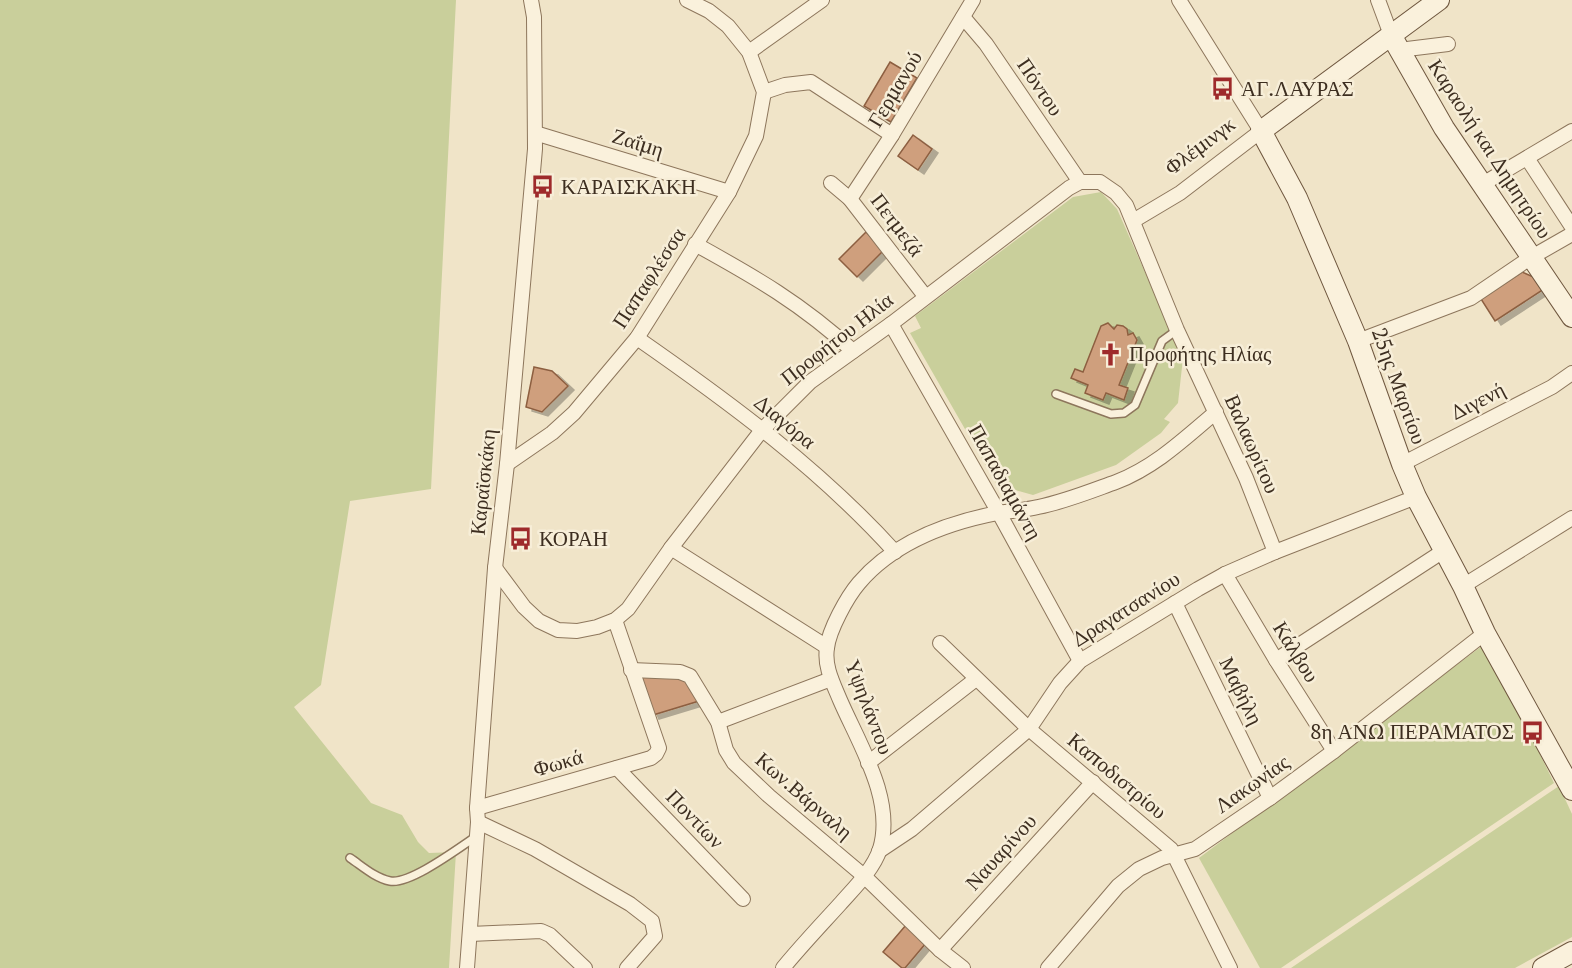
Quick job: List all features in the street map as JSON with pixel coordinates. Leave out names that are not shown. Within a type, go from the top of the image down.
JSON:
[{"type":"street","name":"Καραϊσκάκη","points":[[467,968],[495,568],[507,464],[536,133],[534,18],[531,0]]},
{"type":"street","points":[[687,0],[709,11],[728,26],[748,52],[764,92],[797,82],[811,82],[892,135]]},
{"type":"street","points":[[748,52],[822,0]]},
{"type":"street","name":"Γερμανού","points":[[850,198],[892,135],[973,0]]},
{"type":"street","name":"25ης Μαρτίου","points":[[1179,0],[1261,131],[1297,198],[1358,340],[1416,497],[1445,550],[1485,633],[1569,780]]},
{"type":"street","name":"Καραολή και Δημητρίου","points":[[1378,0],[1395,43],[1444,128],[1572,317]]},
{"type":"street","name":"Φλέμινγκ","points":[[1133,221],[1180,193],[1261,131],[1395,43],[1439,0]]},
{"type":"street","name":"Πόντου","points":[[963,17],[986,44],[1080,182]]},
{"type":"street","points":[[1395,43],[1448,44]]},
{"type":"street","name":"Παπαφλέσσα","points":[[507,464],[552,433],[574,413],[637,338],[729,192],[756,136],[764,92]]},
{"type":"street","points":[[1481,185],[1572,131]]},
{"type":"street","name":"Ζαΐμη","points":[[536,133],[729,192]]},
{"type":"street","name":"Καραολή και Δημητρίου","points":[[1527,158],[1572,227]]},
{"type":"street","points":[[1080,182],[1100,182],[1109,187],[1123,200],[1133,221]]},
{"type":"street","name":"Προφήτου Ηλία","points":[[495,568],[524,607],[539,621],[558,630],[577,631],[615,620],[628,609],[671,548],[762,429],[810,382],[1080,182]]},
{"type":"street","name":"Πετμεζά","points":[[831,183],[850,198],[925,296]]},
{"type":"street","name":"Βαλαωρίτου","points":[[1133,221],[1177,330],[1246,478],[1275,552]]},
{"type":"street","points":[[1358,340],[1471,298],[1530,258],[1572,234]]},
{"type":"street","points":[[696,244],[766,283],[800,306],[853,351]]},
{"type":"street","name":"Παπαδιαμάντη","points":[[891,324],[1080,661]]},
{"type":"street","name":"Διαγόρα","points":[[637,338],[762,429],[864,517],[895,552]]},
{"type":"street","name":"Διγενή","points":[[1402,464],[1552,387],[1572,373]]},
{"type":"street","name":"Υψηλάντου","points":[[783,968],[864,876],[879,851],[884,829],[883,805],[868,763],[828,670],[827,648],[833,629],[857,585],[880,562],[895,552],[944,527],[999,513],[1040,507],[1117,481],[1138,471],[1178,444],[1215,412]]},
{"type":"street","name":"Δραγατσανίου","points":[[879,851],[912,829],[1029,729],[1060,683],[1080,661],[1225,574],[1416,497]]},
{"type":"street","points":[[1463,586],[1572,518]]},
{"type":"street","points":[[671,548],[827,648]]},
{"type":"street","points":[[1276,660],[1445,550]]},
{"type":"street","name":"Κάλβου","points":[[1225,574],[1334,751]]},
{"type":"street","name":"Μαβήλη","points":[[1176,603],[1270,798]]},
{"type":"street","points":[[615,620],[631,670]]},
{"type":"street","name":"Λακωνίας","points":[[1048,968],[1118,886],[1139,869],[1161,858],[1195,849],[1270,798],[1485,633]]},
{"type":"street","name":"Καποδιστρίου","points":[[940,643],[1029,729],[1171,849],[1230,968]]},
{"type":"street","name":"Φωκά","points":[[477,822],[617,768],[651,758],[659,748],[631,670]]},
{"type":"street","name":"Κων.Βάρναλη","points":[[631,670],[680,672],[690,676],[718,722],[726,750],[734,763],[769,796],[864,876],[940,950],[963,968]]},
{"type":"street","points":[[718,722],[831,679]]},
{"type":"street","points":[[868,763],[976,679]]},
{"type":"street","name":"Ποντίων","points":[[617,768],[743,899]]},
{"type":"street","name":"Ναυαρίνου","points":[[940,950],[1093,782]]},
{"type":"street","points":[[477,822],[535,849],[644,913],[652,921],[655,936],[627,968]]},
{"type":"street","points":[[470,934],[542,931],[550,935],[585,968]]},
{"type":"street","points":[[1543,968],[1572,952]]},
{"type":"lane","points":[[1056,394],[1111,414],[1124,413],[1135,405],[1162,341],[1177,330]]},
{"type":"lane","points":[[350,858],[377,877],[393,882],[425,870],[477,822]]},
{"type":"green space","points":[[0,0],[456,0],[431,489],[350,501],[321,685],[294,707],[371,803],[402,815],[418,842],[429,853],[456,852],[449,968],[0,968]]},
{"type":"green space","points":[[1101,192],[1117,209],[1183,358],[1178,403],[1164,419],[1170,422],[1161,433],[1116,465],[1033,495],[997,485],[910,333],[921,328],[915,316],[1073,197]]},
{"type":"green space","points":[[1486,643],[1554,783],[1281,968],[1260,968],[1199,858]]},
{"type":"green space","points":[[1559,786],[1572,814],[1572,937],[1515,968],[1291,968]]},
{"type":"building","points":[[890,62],[917,78],[891,122],[864,106]]},
{"type":"building","points":[[913,135],[932,149],[918,170],[898,156]]},
{"type":"building","points":[[866,232],[884,250],[857,277],[839,259]]},
{"type":"building","points":[[1522,272],[1538,279],[1544,289],[1495,321],[1481,299]]},
{"type":"building","name":"Προφήτης Ηλίας","points":[[1108,323],[1114,329],[1117,325],[1123,326],[1127,329],[1128,335],[1133,333],[1137,340],[1119,385],[1128,388],[1124,400],[1106,393],[1103,400],[1085,393],[1088,385],[1071,378],[1075,369],[1083,372],[1101,326]]},
{"type":"building","points":[[534,367],[552,371],[568,386],[542,412],[526,407]]},
{"type":"building","points":[[636,675],[682,676],[699,701],[653,715]]},
{"type":"building","points":[[906,925],[926,943],[905,968],[902,968],[883,952]]},
{"type":"place","name":"ΑΓ.ΛΑΥΡΑΣ","points":[[1223,89]]},
{"type":"place","name":"ΚΑΡΑΙΣΚΑΚΗ","points":[[543,187]]},
{"type":"place","name":"Προφήτης Ηλίας","points":[[1111,354]]},
{"type":"place","name":"ΚΟΡΑΗ","points":[[521,539]]},
{"type":"place","name":"8η ΑΝΩ ΠΕΡΑΜΑΤΟΣ","points":[[1532,732]]}]
